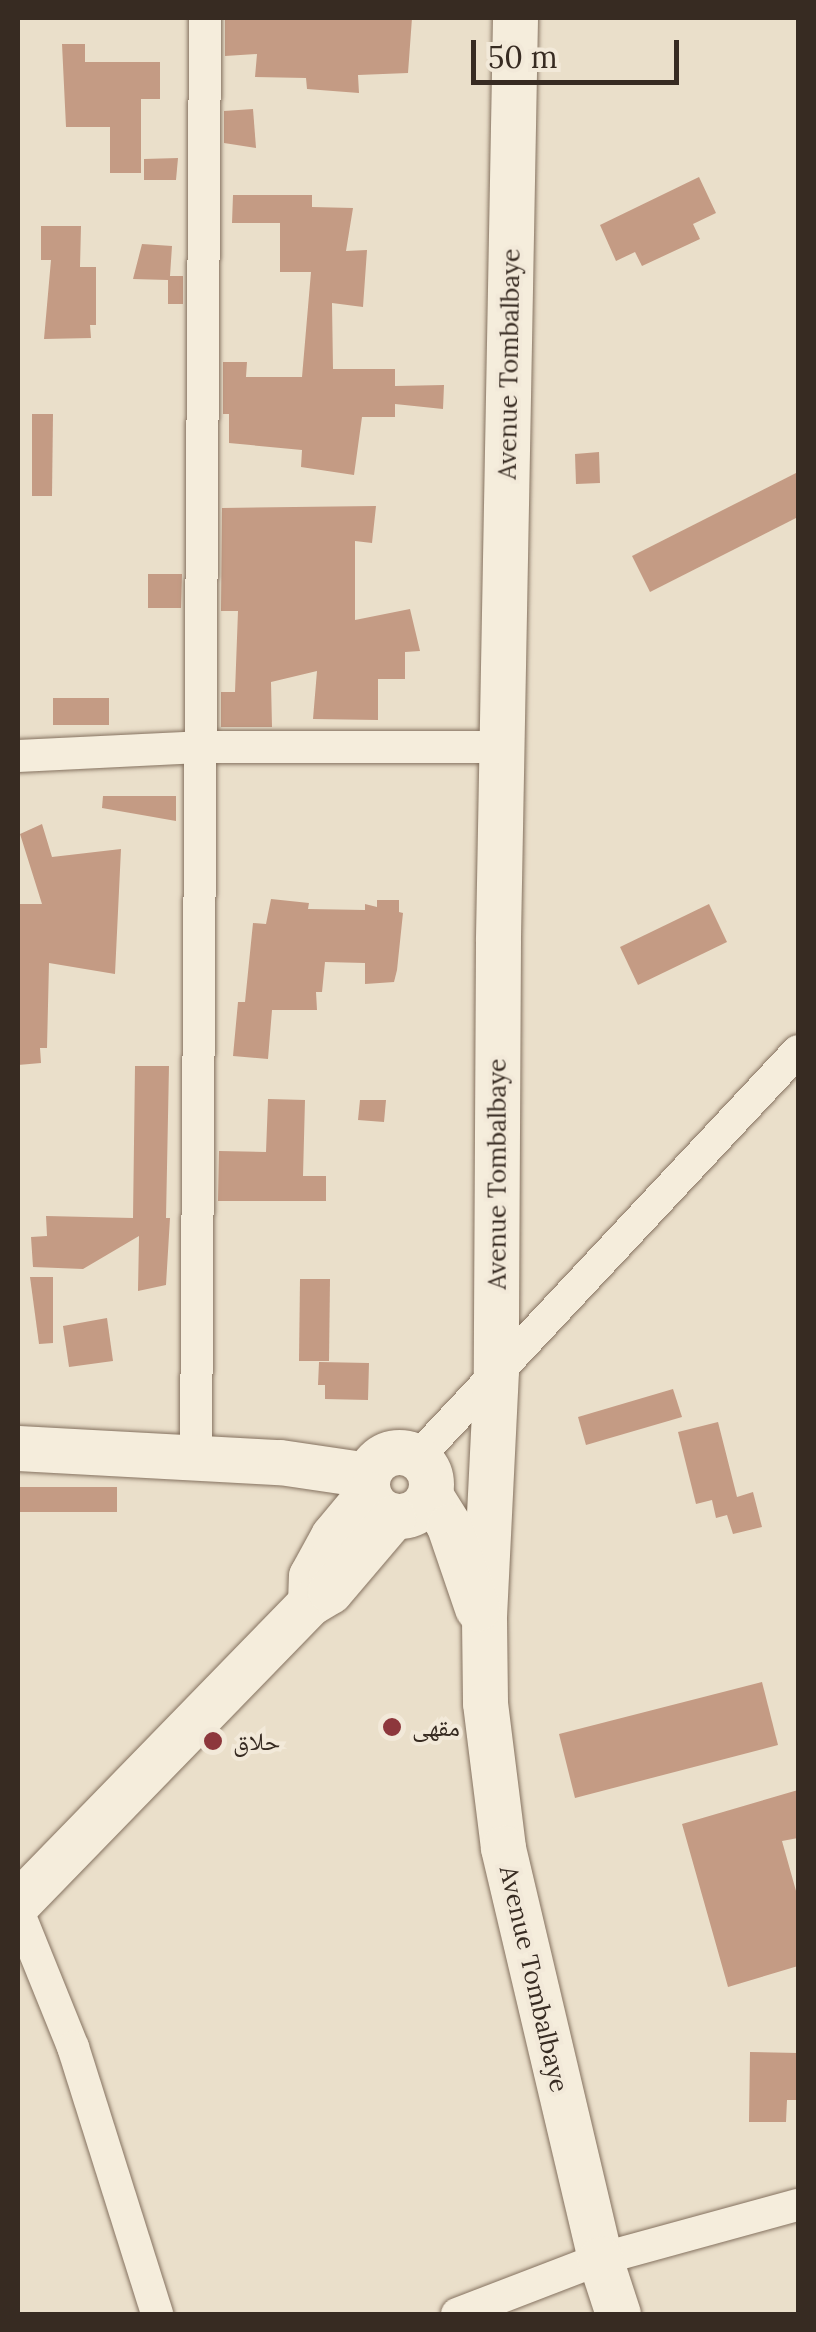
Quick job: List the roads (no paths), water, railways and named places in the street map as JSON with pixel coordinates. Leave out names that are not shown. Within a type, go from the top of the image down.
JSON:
[{"type":"main road","name":"Avenue Tombalbaye","points":[[515,18],[496,1371],[476,1605],[503,1848],[600,2259],[618,2314]]},
{"type":"main road","points":[[18,1448],[196,1456],[396,1492],[449,1526],[476,1605]]},
{"type":"main road","points":[[18,1902],[310,1603],[352,1568],[396,1492]]},
{"type":"street","points":[[196,1456],[206,18]]},
{"type":"street","points":[[18,756],[200,747],[502,747]]},
{"type":"street","points":[[396,1492],[496,1371],[798,1052]]},
{"type":"street","points":[[18,1911],[79,2065],[157,2314]]},
{"type":"street","points":[[457,2314],[600,2259],[798,2205]]},
{"type":"place","name":"مقهى","points":[[392,1727]]},
{"type":"place","name":"حلاق","points":[[213,1741]]}]
